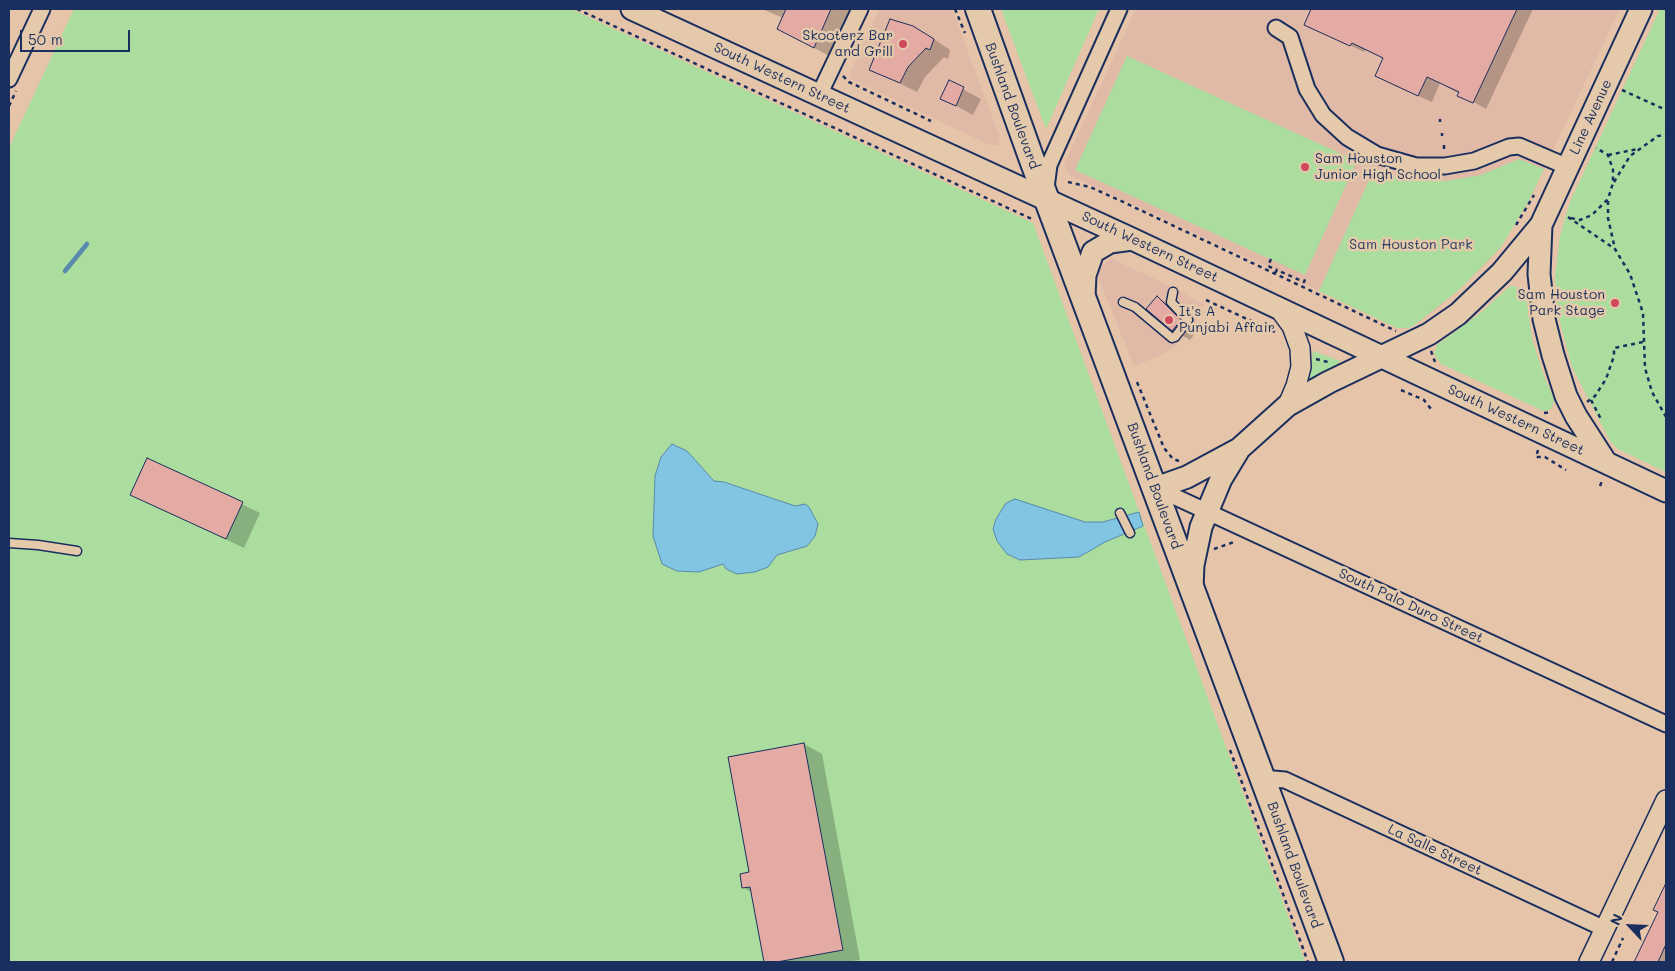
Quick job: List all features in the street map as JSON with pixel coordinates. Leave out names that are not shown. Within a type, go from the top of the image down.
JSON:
[{"type":"main road","name":"South Western Street","points":[[632,9],[1277,306],[1383,357],[1604,472],[1666,491]]},
{"type":"main road","name":"Bushland Boulevard","points":[[978,9],[1046,199],[1156,488],[1331,962]]},
{"type":"main road","name":"Line Avenue","points":[[1239,449],[1288,405],[1329,382],[1429,334],[1458,314],[1502,272],[1541,225],[1641,9]]},
{"type":"main road","name":"Line Avenue","points":[[1541,225],[1539,274],[1544,319],[1553,355],[1566,396],[1604,472]]},
{"type":"main road","points":[[1084,296],[1085,274],[1093,252],[1110,242],[1132,239]]},
{"type":"main road","points":[[1156,488],[1187,477],[1239,449]]},
{"type":"main road","points":[[1192,588],[1196,545],[1206,511],[1221,479],[1239,449]]},
{"type":"street","points":[[9,79],[42,9]]},
{"type":"street","points":[[820,95],[860,9]]},
{"type":"street","points":[[1046,199],[1046,178],[1049,165],[1119,9]]},
{"type":"street","points":[[1276,28],[1290,37],[1306,89],[1324,115],[1347,137],[1377,155],[1416,166],[1445,166],[1474,161],[1509,147],[1519,146],[1568,167]]},
{"type":"street","points":[[1277,306],[1292,326],[1300,348],[1301,367],[1288,405]]},
{"type":"street","name":"South Palo Duro Street","points":[[1156,488],[1666,724]]},
{"type":"street","name":"La Salle Street","points":[[1262,778],[1285,780],[1605,929]]},
{"type":"street","points":[[1589,962],[1666,800]]},
{"type":"lane","points":[[1123,302],[1135,306],[1172,338],[1175,337],[1188,320],[1171,302],[1173,292]]},
{"type":"lane","points":[[1120,513],[1130,533]]},
{"type":"lane","points":[[9,543],[77,551]]},
{"type":"path","points":[[577,9],[1035,220]]},
{"type":"path","points":[[955,9],[967,40]]},
{"type":"path","points":[[843,75],[849,82],[931,121]]},
{"type":"path","points":[[1620,89],[1666,110]]},
{"type":"path","points":[[1666,134],[1658,136],[1630,156],[1613,183],[1608,199],[1608,218],[1615,249],[1630,274],[1643,313],[1645,368],[1652,392],[1666,417]]},
{"type":"path","points":[[1592,147],[1608,155],[1642,148]]},
{"type":"path","points":[[1608,155],[1613,170],[1613,183]]},
{"type":"path","points":[[1068,182],[1090,187],[1120,200],[1400,332]]},
{"type":"path","points":[[1515,227],[1535,192]]},
{"type":"path","points":[[1563,216],[1580,220],[1592,216],[1608,199]]},
{"type":"path","points":[[1568,217],[1615,249]]},
{"type":"path","points":[[1271,259],[1268,266],[1276,272],[1304,282],[1306,277]]},
{"type":"path","points":[[1206,300],[1277,333]]},
{"type":"path","points":[[1586,402],[1595,396],[1606,379],[1614,356],[1614,348],[1643,342]]},
{"type":"path","points":[[1433,345],[1432,358],[1439,366]]},
{"type":"path","points":[[1310,358],[1332,363]]},
{"type":"path","points":[[1135,377],[1164,448],[1173,459],[1182,462]]},
{"type":"path","points":[[1405,388],[1401,390],[1424,400],[1431,408]]},
{"type":"path","points":[[1538,450],[1536,457],[1545,457],[1566,470]]},
{"type":"path","points":[[1600,486],[1604,472]]},
{"type":"path","points":[[1229,747],[1308,962]]},
{"type":"path","points":[[1612,962],[1623,938]]},
{"type":"shaded area","points":[[879,9],[952,9],[1000,137],[998,145],[990,145],[851,79],[849,75]]},
{"type":"shaded area","name":"Sam Houston Junior High School","points":[[1136,9],[1620,9],[1533,192],[1501,247],[1481,269],[1439,307],[1416,324],[1402,329],[1069,175],[1064,165]]},
{"type":"shaded area","points":[[1110,258],[1187,294],[1187,296],[1204,304],[1193,328],[1176,346],[1161,355],[1134,366],[1098,277],[1098,270]]},
{"type":"green space","points":[[74,9],[571,9],[1033,223],[1305,962],[9,962],[9,148]]},
{"type":"green space","points":[[1001,9],[1099,9],[1046,129]]},
{"type":"green space","points":[[1660,9],[1666,9],[1666,472],[1618,449],[1610,441],[1572,367],[1558,314],[1555,277],[1560,236],[1570,202]]},
{"type":"green space","points":[[1127,56],[1357,161],[1305,275],[1075,170]]},
{"type":"green space","name":"Sam Houston Park","points":[[1519,159],[1544,169],[1528,202],[1501,247],[1461,288],[1416,324],[1409,328],[1397,328],[1319,291],[1374,169],[1405,180],[1445,181],[1481,175]]},
{"type":"green space","points":[[1514,286],[1524,291],[1526,295],[1532,339],[1553,397],[1554,402],[1550,410],[1543,411],[1441,364],[1434,354],[1437,345],[1478,315],[1509,287]]},
{"type":"green space","points":[[1313,351],[1340,361],[1337,366],[1309,381]]},
{"type":"water","points":[[672,444],[687,451],[714,481],[724,482],[795,506],[805,504],[809,507],[818,524],[815,536],[807,546],[777,555],[768,567],[755,572],[737,574],[726,569],[723,564],[699,572],[677,571],[662,564],[653,536],[655,476],[661,457]]},
{"type":"water","points":[[1015,499],[1085,522],[1103,522],[1139,512],[1143,526],[1105,542],[1079,557],[1020,560],[1007,554],[997,541],[993,529],[996,519],[1006,503]]},
{"type":"building","points":[[786,9],[831,9],[814,48],[777,29]]},
{"type":"building","points":[[1311,9],[1517,9],[1473,103],[1457,96],[1459,92],[1427,77],[1418,96],[1375,76],[1383,58],[1352,43],[1350,46],[1304,25]]},
{"type":"building","points":[[890,19],[913,26],[934,39],[930,50],[926,48],[908,67],[900,83],[869,70]]},
{"type":"building","points":[[949,80],[964,87],[956,106],[940,99]]},
{"type":"building","points":[[1157,296],[1181,320],[1172,331],[1146,309]]},
{"type":"building","points":[[147,458],[243,502],[226,539],[130,495]]},
{"type":"building","points":[[804,743],[843,950],[777,962],[764,962],[750,887],[742,888],[740,874],[749,872],[728,757]]},
{"type":"building","points":[[1666,883],[1666,944],[1658,962],[1634,962],[1658,912],[1653,910]]},
{"type":"waterway","points":[[65,271],[87,244]]},
{"type":"place","name":"Skooterz Bar and Grill","points":[[903,44]]},
{"type":"place","name":"Sam Houston Junior High School","points":[[1305,167]]},
{"type":"place","name":"Sam Houston Park Stage","points":[[1615,303]]},
{"type":"place","name":"It's A Punjabi Affair","points":[[1169,320]]}]
